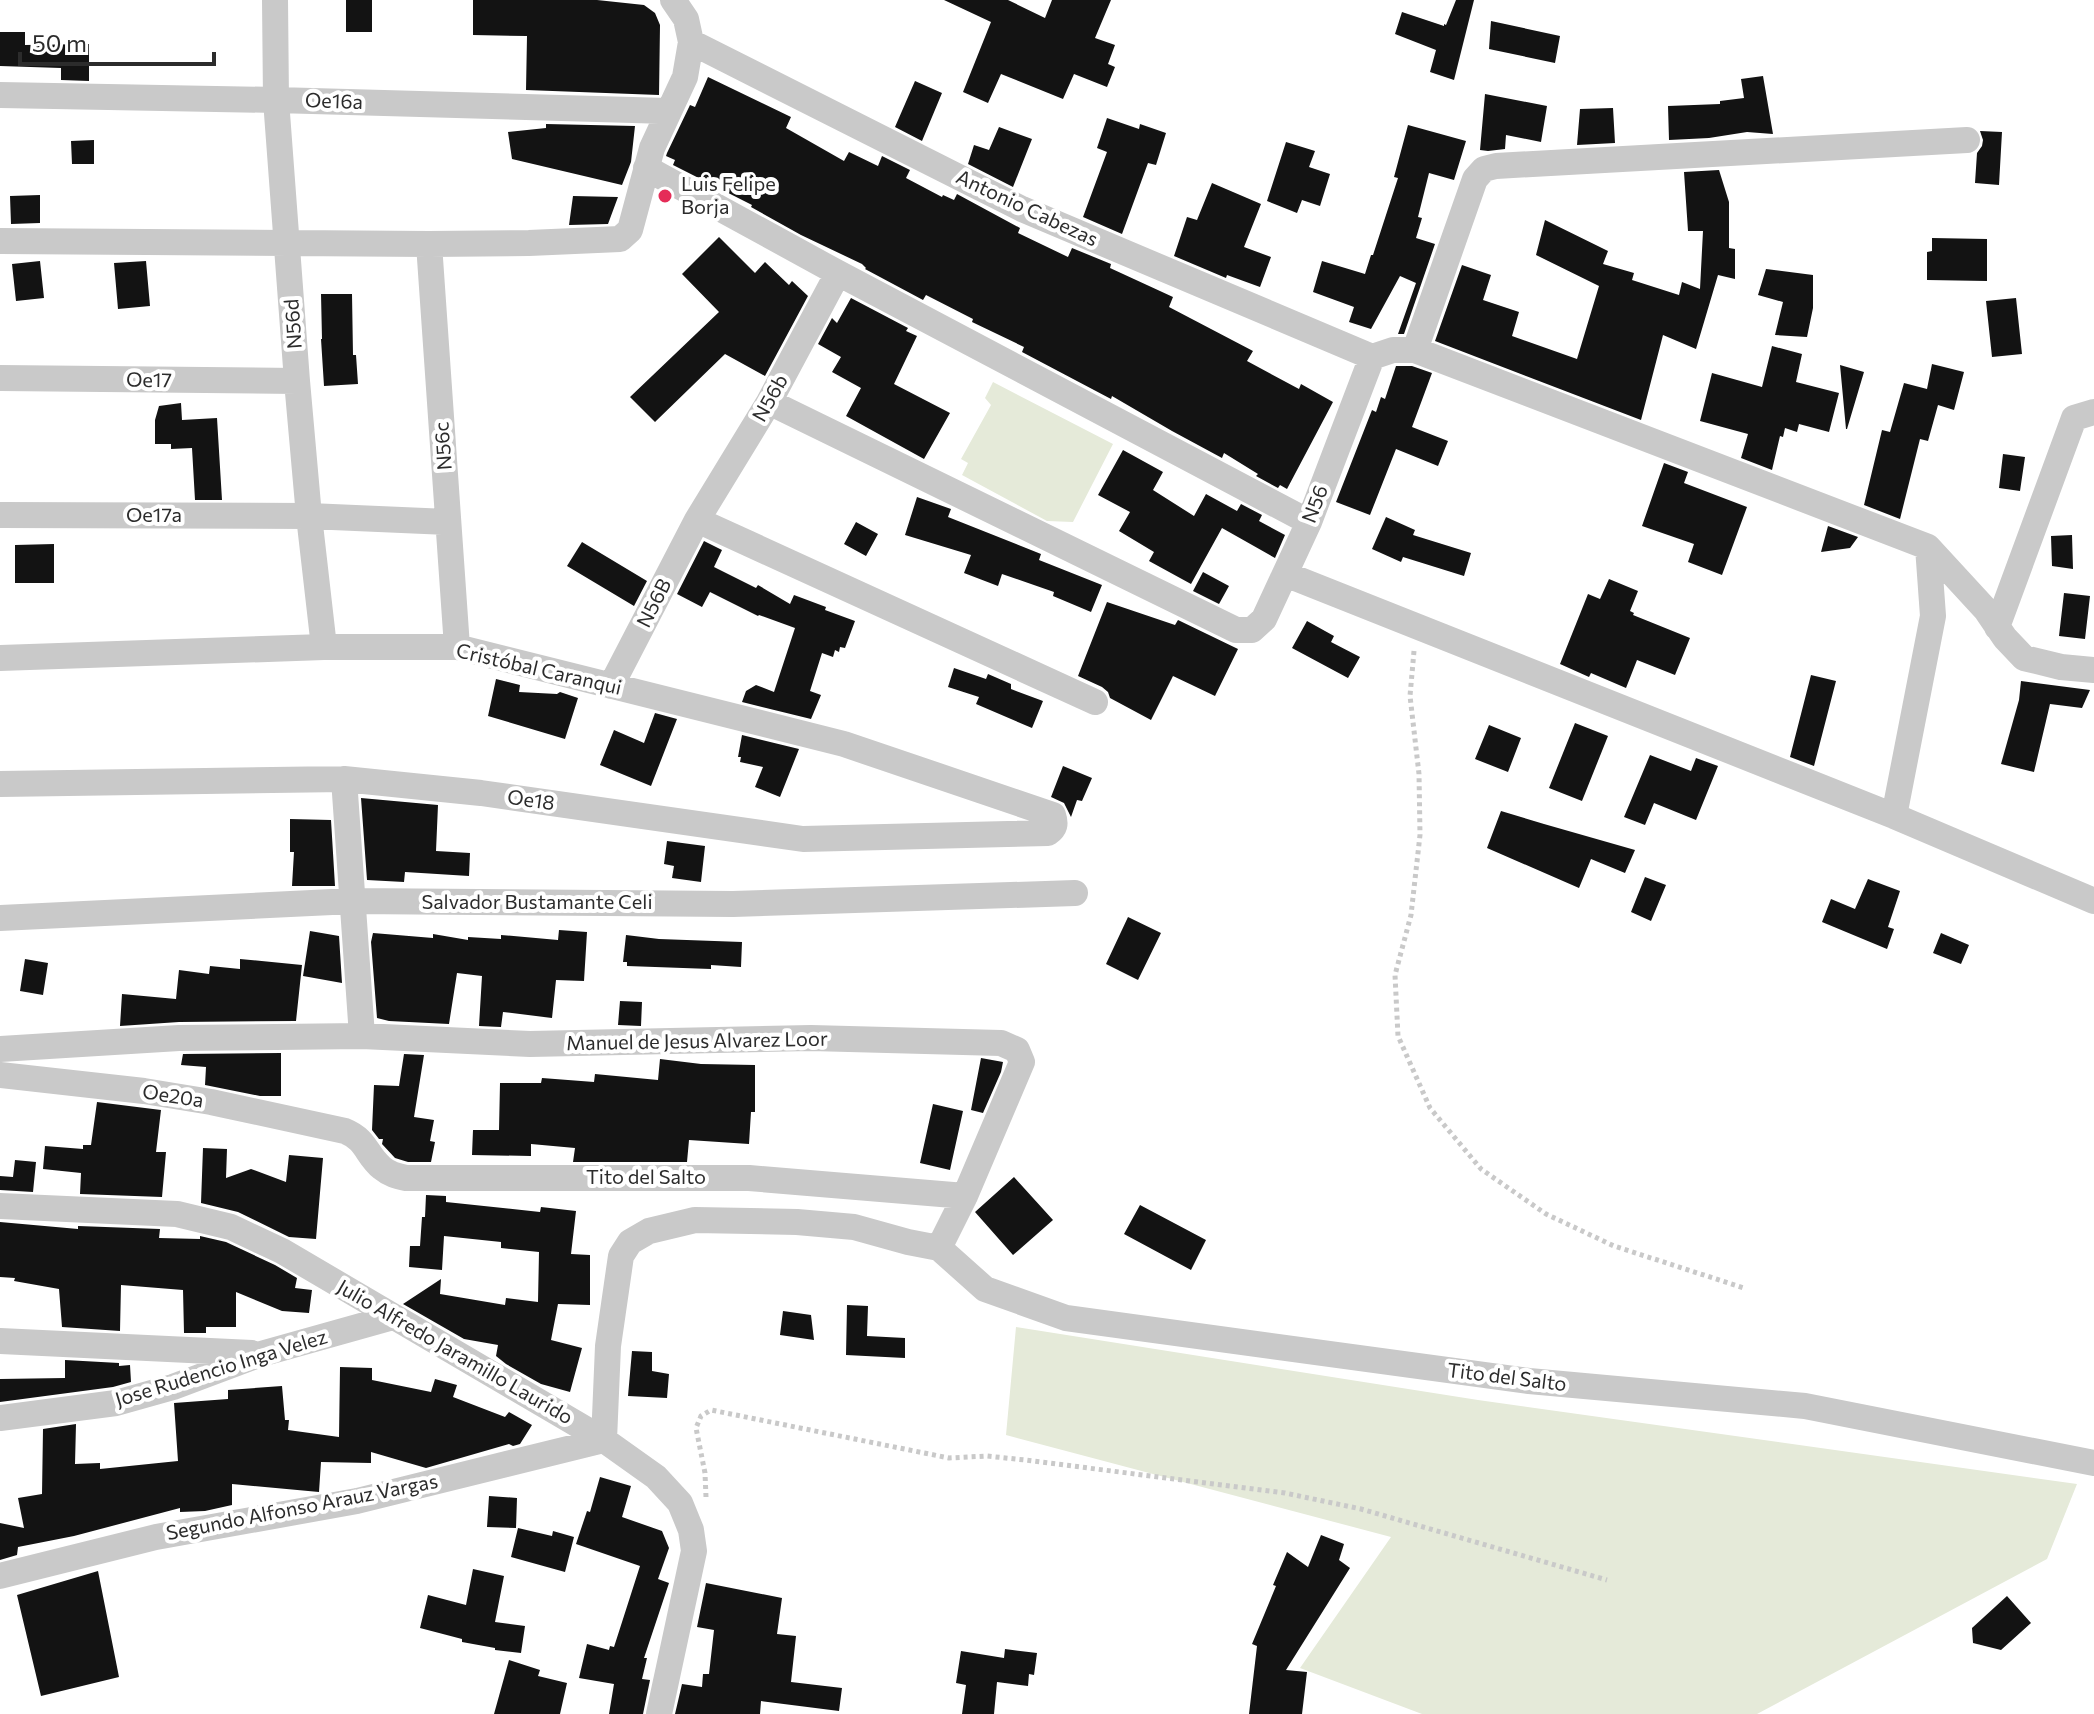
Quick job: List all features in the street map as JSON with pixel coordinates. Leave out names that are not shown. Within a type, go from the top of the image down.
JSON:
[{"type":"street","name":"N56d","points":[[275,0],[276,100],[297,381],[324,647]]},
{"type":"street","points":[[0,241],[429,244],[620,239],[630,230],[652,148],[685,77],[691,42],[686,19],[673,0]]},
{"type":"street","name":"Antonio Cabezas","points":[[691,42],[1022,209],[1372,357]]},
{"type":"street","name":"Oe16a","points":[[0,95],[668,111]]},
{"type":"street","points":[[1415,350],[1475,179],[1484,169],[1967,140]]},
{"type":"street","points":[[646,168],[1309,522]]},
{"type":"street","name":"N56c","points":[[429,244],[457,647]]},
{"type":"street","name":"N56b","points":[[697,520],[769,402],[838,273]]},
{"type":"street","points":[[1372,357],[1393,350],[1415,350],[1928,547],[1986,610],[2005,638],[2024,658],[2061,667],[2094,670]]},
{"type":"street","name":"N56","points":[[769,402],[1236,630],[1252,630],[1264,619],[1309,522],[1372,357]]},
{"type":"street","name":"Oe17","points":[[0,378],[297,381]]},
{"type":"street","points":[[1997,627],[2074,418],[2094,412]]},
{"type":"street","name":"Oe17a","points":[[0,515],[309,516],[448,522]]},
{"type":"street","points":[[697,520],[1095,702]]},
{"type":"street","name":"N56B","points":[[611,686],[697,520]]},
{"type":"street","points":[[1894,816],[1933,616],[1928,547]]},
{"type":"street","points":[[1285,574],[1894,816],[2094,901]]},
{"type":"street","name":"Cristóbal Caranqui","points":[[0,658],[324,647],[457,647],[844,744],[1053,815],[1055,822]]},
{"type":"street","points":[[344,779],[362,1036]]},
{"type":"street","name":"Oe18","points":[[0,784],[344,779],[481,793],[803,839],[1048,833],[1055,822]]},
{"type":"street","name":"Salvador Bustamante Celi","points":[[0,918],[353,901],[733,904],[1075,893]]},
{"type":"street","name":"Manuel de Jesus Alvarez Loor","points":[[0,1049],[179,1038],[362,1036],[530,1044],[811,1038],[1001,1043],[1017,1050],[1022,1062],[965,1196]]},
{"type":"street","name":"Oe20a","points":[[0,1075],[144,1091],[345,1131]]},
{"type":"street","name":"Tito del Salto","points":[[345,1131],[364,1144],[381,1167],[406,1178],[749,1178],[965,1196]]},
{"type":"street","points":[[604,1440],[608,1346],[621,1256],[630,1242],[649,1231],[695,1220],[797,1222],[854,1227],[939,1248],[965,1196]]},
{"type":"street","name":"Julio Alfredo Jaramillo Laurido","points":[[0,1206],[177,1214],[231,1227],[282,1251],[604,1440],[656,1477],[680,1503],[691,1530],[694,1551],[659,1714]]},
{"type":"street","name":"Tito del Salto","points":[[939,1248],[985,1289],[1066,1318],[1529,1381],[1805,1406],[2094,1463]]},
{"type":"street","name":"Jose Rudencio Inga Velez","points":[[0,1418],[116,1403],[173,1387],[261,1354],[393,1317]]},
{"type":"street","points":[[0,1341],[261,1354]]},
{"type":"street","name":"Segundo Alfonso Arauz Vargas","points":[[0,1576],[156,1537],[357,1501],[604,1440]]},
{"type":"path","points":[[1417,626],[1410,696],[1419,774],[1420,835],[1411,915],[1395,975],[1398,1036],[1430,1108],[1481,1169],[1546,1214],[1614,1246],[1744,1288]]},
{"type":"path","points":[[691,1530],[703,1514],[707,1495],[696,1428],[701,1416],[711,1410],[949,1458],[987,1456],[1285,1493],[1361,1509],[1607,1580]]},
{"type":"green space","points":[[993,382],[1113,444],[1073,522],[1047,521],[962,475],[968,463],[961,459],[991,405],[985,398]]},
{"type":"green space","points":[[1016,1327],[1478,1400],[2077,1484],[2047,1559],[1757,1714],[1422,1714],[1300,1668],[1391,1537],[1006,1435]]},
{"type":"building","points":[[346,0],[372,0],[372,32],[346,32]]},
{"type":"building","points":[[473,0],[597,0],[644,5],[655,13],[660,25],[659,95],[526,90],[527,36],[473,35]]},
{"type":"building","points":[[944,0],[1008,0],[1045,18],[1052,0],[1111,0],[1095,38],[1115,45],[1108,64],[1115,67],[1107,87],[1074,74],[1063,99],[1001,74],[988,103],[963,92],[991,22]]},
{"type":"building","points":[[1456,0],[1474,0],[1454,80],[1430,72],[1436,50],[1395,34],[1402,12],[1446,25]]},
{"type":"building","points":[[1491,21],[1560,36],[1555,63],[1489,49]]},
{"type":"building","points":[[0,32],[25,32],[25,45],[89,44],[89,81],[61,80],[61,68],[0,66]]},
{"type":"building","points":[[1763,76],[1773,134],[1747,132],[1669,140],[1668,106],[1720,104],[1720,101],[1744,98],[1741,79]]},
{"type":"building","points":[[708,77],[791,117],[786,128],[844,161],[849,152],[878,166],[882,156],[910,170],[906,178],[942,197],[954,200],[957,194],[1020,228],[1018,233],[1068,257],[1072,248],[1111,264],[1110,268],[1173,297],[1169,307],[1253,351],[1247,361],[1299,389],[1301,384],[1333,402],[1287,489],[1280,485],[1278,488],[1224,453],[1222,458],[1112,396],[1111,399],[1022,352],[1024,347],[972,322],[973,319],[926,295],[923,300],[865,269],[862,264],[801,235],[752,205],[673,165],[675,160],[666,156],[667,153],[690,105],[695,107]]},
{"type":"building","points":[[915,81],[942,93],[922,141],[895,127]]},
{"type":"building","points":[[1485,94],[1547,106],[1541,142],[1506,135],[1505,149],[1480,150]]},
{"type":"building","points":[[1613,108],[1615,143],[1577,145],[1580,109]]},
{"type":"building","points":[[1107,118],[1139,129],[1140,124],[1166,133],[1156,165],[1148,163],[1122,234],[1083,217],[1107,152],[1097,148]]},
{"type":"building","points":[[546,124],[635,126],[631,162],[622,185],[512,159],[508,132],[546,128]]},
{"type":"building","points":[[1408,125],[1466,141],[1454,180],[1429,173],[1416,238],[1435,244],[1404,334],[1398,334],[1416,283],[1400,276],[1371,329],[1349,322],[1354,307],[1313,292],[1322,261],[1365,274],[1398,178],[1394,177]]},
{"type":"building","points":[[999,127],[1032,139],[1013,187],[968,164],[974,145],[989,150]]},
{"type":"building","points":[[1980,131],[2002,132],[1999,185],[1975,183],[1977,153],[1983,140]]},
{"type":"building","points":[[94,140],[94,164],[72,164],[71,141]]},
{"type":"building","points":[[1286,142],[1315,151],[1309,167],[1330,174],[1320,206],[1302,200],[1297,213],[1267,201]]},
{"type":"building","points":[[1719,170],[1729,202],[1729,248],[1735,249],[1735,279],[1718,275],[1696,349],[1663,335],[1641,420],[1435,341],[1462,265],[1491,275],[1483,300],[1519,312],[1512,336],[1577,359],[1599,286],[1536,255],[1545,220],[1608,251],[1603,264],[1634,273],[1632,280],[1679,295],[1682,282],[1700,289],[1703,231],[1688,231],[1684,172]]},
{"type":"building","points":[[1212,183],[1261,204],[1244,247],[1271,257],[1260,287],[1227,275],[1226,278],[1174,256],[1187,217],[1197,220]]},
{"type":"building","points":[[40,195],[40,223],[11,224],[10,196]]},
{"type":"building","points":[[573,196],[618,197],[608,224],[569,225]]},
{"type":"building","points":[[719,237],[755,273],[765,262],[789,285],[792,281],[808,296],[765,376],[725,354],[655,422],[630,397],[719,312],[682,274]]},
{"type":"building","points":[[1932,238],[1987,239],[1987,281],[1927,280],[1927,252],[1932,251]]},
{"type":"building","points":[[40,261],[44,298],[16,301],[12,264]]},
{"type":"building","points":[[146,261],[150,306],[118,309],[114,263]]},
{"type":"building","points":[[1766,269],[1813,275],[1813,308],[1807,337],[1775,335],[1783,302],[1758,295]]},
{"type":"building","points":[[321,294],[352,294],[353,355],[356,355],[358,384],[324,386]]},
{"type":"building","points":[[851,298],[908,328],[906,331],[917,336],[894,384],[950,413],[924,459],[846,416],[861,388],[832,372],[841,357],[818,344],[832,318],[837,323]]},
{"type":"building","points":[[2016,298],[2022,354],[1992,357],[1986,301]]},
{"type":"building","points":[[1772,346],[1802,354],[1796,382],[1839,393],[1829,432],[1799,424],[1797,432],[1785,428],[1783,437],[1780,436],[1772,470],[1741,458],[1748,434],[1700,421],[1712,373],[1762,387]]},
{"type":"building","points":[[1932,364],[1964,372],[1954,410],[1938,405],[1928,441],[1920,439],[1900,519],[1864,505],[1882,430],[1890,432],[1904,383],[1927,389]]},
{"type":"building","points":[[1840,365],[1864,372],[1847,429],[1846,429]]},
{"type":"building","points":[[1396,366],[1412,366],[1432,373],[1412,427],[1448,441],[1438,466],[1396,449],[1370,515],[1336,502],[1372,410],[1376,412],[1381,397],[1385,399]]},
{"type":"building","points":[[181,403],[182,420],[217,418],[222,500],[195,500],[192,448],[171,449],[171,444],[155,444],[155,420],[159,406]]},
{"type":"building","points":[[1123,450],[1163,472],[1153,490],[1194,516],[1206,494],[1237,511],[1241,504],[1262,515],[1259,521],[1285,535],[1275,558],[1222,528],[1191,584],[1149,561],[1154,552],[1119,531],[1130,512],[1098,495]]},
{"type":"building","points":[[2003,454],[2025,457],[2020,491],[1999,488]]},
{"type":"building","points":[[1664,463],[1688,472],[1684,483],[1747,507],[1722,575],[1688,562],[1694,544],[1642,526]]},
{"type":"building","points":[[917,497],[951,509],[948,517],[1041,554],[1039,560],[1102,585],[1091,612],[1053,596],[1054,592],[1002,574],[998,586],[964,573],[971,555],[905,535]]},
{"type":"building","points":[[1386,517],[1415,530],[1413,535],[1471,553],[1464,576],[1403,557],[1401,562],[1372,549]]},
{"type":"building","points":[[856,522],[878,534],[866,556],[844,544]]},
{"type":"building","points":[[1828,526],[1858,537],[1850,548],[1821,552]]},
{"type":"building","points":[[2072,535],[2073,569],[2052,566],[2051,536]]},
{"type":"building","points":[[704,541],[722,550],[714,567],[756,588],[758,585],[790,604],[794,595],[855,621],[845,648],[840,647],[839,652],[835,650],[833,657],[822,653],[810,691],[821,695],[811,719],[742,702],[746,691],[756,685],[774,692],[795,628],[758,616],[710,592],[702,607],[677,594]]},
{"type":"building","points":[[582,542],[647,581],[634,606],[567,566]]},
{"type":"building","points":[[54,544],[54,583],[15,583],[15,545]]},
{"type":"building","points":[[1203,572],[1229,586],[1219,604],[1193,591]]},
{"type":"building","points":[[1609,579],[1638,591],[1630,611],[1633,615],[1690,638],[1675,675],[1637,660],[1626,688],[1560,664],[1588,594],[1600,599]]},
{"type":"building","points":[[2064,593],[2090,596],[2085,639],[2059,636]]},
{"type":"building","points":[[1107,602],[1175,625],[1178,620],[1238,649],[1215,696],[1173,676],[1151,720],[1110,698],[1102,687],[1078,676]]},
{"type":"building","points":[[1307,621],[1334,636],[1331,642],[1360,657],[1348,678],[1292,648]]},
{"type":"building","points":[[954,668],[986,679],[988,674],[1011,684],[1011,689],[1043,701],[1032,728],[976,704],[979,697],[948,687]]},
{"type":"building","points":[[1811,675],[1836,681],[1814,766],[1790,757]]},
{"type":"building","points":[[496,679],[520,685],[519,692],[560,692],[578,698],[565,739],[488,716]]},
{"type":"building","points":[[2021,681],[2090,690],[2082,708],[2050,704],[2034,772],[2001,764],[2019,700]]},
{"type":"building","points":[[655,713],[677,719],[651,786],[600,765],[614,730],[644,743]]},
{"type":"building","points":[[1575,723],[1608,736],[1582,801],[1549,788]]},
{"type":"building","points":[[1489,725],[1521,738],[1508,772],[1475,759]]},
{"type":"building","points":[[742,735],[799,749],[780,797],[755,787],[763,767],[740,762]]},
{"type":"building","points":[[1650,755],[1691,771],[1696,758],[1718,766],[1696,820],[1654,803],[1645,825],[1624,817]]},
{"type":"building","points":[[1063,766],[1092,778],[1082,801],[1077,800],[1071,817],[1064,803],[1051,797]]},
{"type":"building","points":[[361,798],[438,805],[436,851],[470,853],[469,876],[405,872],[404,882],[367,880]]},
{"type":"building","points":[[1501,811],[1635,850],[1625,873],[1591,859],[1579,888],[1487,848]]},
{"type":"building","points":[[290,819],[331,820],[335,886],[292,886],[294,852],[290,852]]},
{"type":"building","points":[[667,841],[705,846],[701,882],[672,878],[674,866],[664,864]]},
{"type":"building","points":[[1645,877],[1666,885],[1651,921],[1631,912]]},
{"type":"building","points":[[1868,879],[1900,891],[1888,927],[1894,929],[1887,949],[1822,922],[1831,899],[1855,909]]},
{"type":"building","points":[[1128,917],[1161,933],[1138,980],[1106,964]]},
{"type":"building","points":[[559,930],[587,932],[584,981],[556,980],[552,1018],[503,1012],[501,1027],[479,1026],[482,976],[457,973],[449,1024],[377,1018],[371,942],[373,933],[433,938],[433,934],[468,940],[468,937],[501,939],[501,935],[558,940]]},
{"type":"building","points":[[310,931],[339,936],[342,983],[303,976]]},
{"type":"building","points":[[1941,933],[1969,945],[1961,964],[1933,953]]},
{"type":"building","points":[[626,935],[742,942],[741,967],[627,966],[627,962],[623,962]]},
{"type":"building","points":[[25,959],[48,963],[43,995],[20,991]]},
{"type":"building","points":[[240,959],[302,965],[296,1021],[120,1026],[122,994],[176,999],[179,970],[209,974],[210,966],[240,969]]},
{"type":"building","points":[[620,1001],[642,1002],[641,1026],[618,1025]]},
{"type":"building","points":[[281,1053],[281,1096],[260,1096],[205,1085],[206,1067],[181,1065],[183,1054]]},
{"type":"building","points":[[404,1054],[424,1055],[414,1117],[434,1120],[430,1141],[435,1142],[431,1162],[408,1162],[395,1158],[382,1144],[383,1139],[379,1139],[372,1130],[374,1085],[399,1086]]},
{"type":"building","points":[[981,1058],[1003,1062],[983,1113],[971,1110]]},
{"type":"building","points":[[660,1059],[701,1064],[755,1065],[755,1112],[751,1112],[749,1144],[689,1140],[687,1162],[573,1162],[575,1148],[531,1144],[531,1156],[472,1155],[473,1130],[499,1130],[500,1083],[541,1083],[542,1078],[594,1082],[595,1074],[658,1080]]},
{"type":"building","points":[[97,1102],[161,1110],[156,1152],[166,1152],[162,1197],[80,1194],[81,1173],[43,1169],[45,1146],[83,1149],[83,1145],[91,1145]]},
{"type":"building","points":[[933,1104],[963,1111],[950,1170],[920,1163]]},
{"type":"building","points":[[203,1148],[227,1149],[226,1178],[251,1169],[286,1182],[289,1155],[323,1158],[316,1239],[289,1237],[238,1212],[201,1203]]},
{"type":"building","points":[[15,1160],[36,1162],[33,1192],[0,1190],[0,1176],[13,1177]]},
{"type":"building","points":[[1014,1177],[1053,1220],[1013,1255],[975,1212]]},
{"type":"building","points":[[426,1195],[446,1196],[446,1202],[540,1212],[541,1207],[576,1211],[571,1254],[590,1255],[590,1305],[558,1304],[551,1340],[582,1348],[570,1392],[541,1384],[506,1364],[496,1356],[498,1345],[464,1339],[403,1304],[441,1279],[440,1294],[505,1305],[506,1298],[538,1302],[539,1252],[501,1248],[501,1242],[444,1236],[442,1270],[409,1267],[410,1246],[420,1246]]},
{"type":"building","points":[[1140,1205],[1206,1240],[1191,1270],[1124,1234]]},
{"type":"building","points":[[0,1222],[78,1229],[78,1226],[160,1229],[159,1238],[200,1239],[200,1236],[226,1242],[297,1278],[295,1288],[312,1290],[309,1313],[282,1311],[236,1292],[236,1327],[206,1327],[206,1333],[184,1333],[183,1290],[121,1285],[120,1331],[62,1327],[59,1289],[0,1277]]},
{"type":"building","points":[[847,1305],[868,1306],[867,1336],[905,1338],[905,1358],[846,1355]]},
{"type":"building","points":[[783,1311],[811,1315],[814,1340],[780,1335]]},
{"type":"building","points":[[632,1351],[652,1352],[652,1371],[669,1374],[667,1398],[628,1396]]},
{"type":"building","points":[[65,1360],[130,1365],[131,1382],[0,1402],[0,1379],[65,1378]]},
{"type":"building","points":[[340,1367],[372,1368],[372,1380],[431,1392],[435,1379],[457,1385],[453,1397],[505,1417],[509,1412],[532,1425],[520,1444],[509,1444],[426,1468],[371,1452],[371,1463],[321,1462],[319,1492],[232,1484],[232,1505],[205,1511],[180,1512],[180,1508],[74,1536],[18,1547],[17,1555],[0,1560],[0,1523],[24,1528],[18,1498],[42,1494],[43,1429],[76,1424],[75,1464],[100,1463],[100,1469],[178,1461],[174,1403],[228,1399],[228,1390],[282,1386],[288,1430],[339,1437]]},
{"type":"building","points":[[600,1477],[631,1486],[622,1517],[662,1531],[669,1548],[658,1579],[669,1583],[644,1658],[647,1658],[642,1679],[650,1680],[643,1714],[609,1714],[614,1684],[579,1678],[587,1644],[609,1650],[610,1646],[614,1647],[640,1566],[576,1544]]},
{"type":"building","points":[[489,1496],[517,1498],[516,1528],[487,1527]]},
{"type":"building","points":[[518,1528],[552,1536],[553,1531],[574,1537],[565,1572],[511,1557]]},
{"type":"building","points":[[1321,1535],[1344,1544],[1339,1560],[1350,1568],[1286,1670],[1307,1672],[1302,1714],[1249,1714],[1257,1646],[1252,1644],[1276,1586],[1273,1585],[1287,1552],[1308,1567]]},
{"type":"building","points":[[473,1569],[504,1576],[495,1622],[525,1626],[521,1653],[462,1642],[462,1639],[420,1628],[428,1595],[466,1605]]},
{"type":"building","points":[[98,1571],[119,1677],[41,1696],[17,1595]]},
{"type":"building","points":[[706,1583],[782,1598],[777,1634],[796,1636],[791,1682],[842,1688],[839,1711],[761,1701],[760,1714],[675,1714],[682,1684],[702,1687],[703,1674],[709,1674],[714,1630],[697,1627]]},
{"type":"building","points":[[2007,1596],[2031,1623],[2001,1650],[1973,1643],[1972,1628]]},
{"type":"building","points":[[1005,1649],[1037,1653],[1034,1675],[1029,1674],[1028,1686],[997,1682],[994,1714],[962,1714],[966,1685],[956,1683],[961,1651],[1004,1658]]},
{"type":"building","points":[[509,1660],[540,1670],[538,1676],[567,1683],[560,1714],[494,1714]]},
{"type":"place","name":"Luis Felipe Borja","points":[[665,196]]}]
